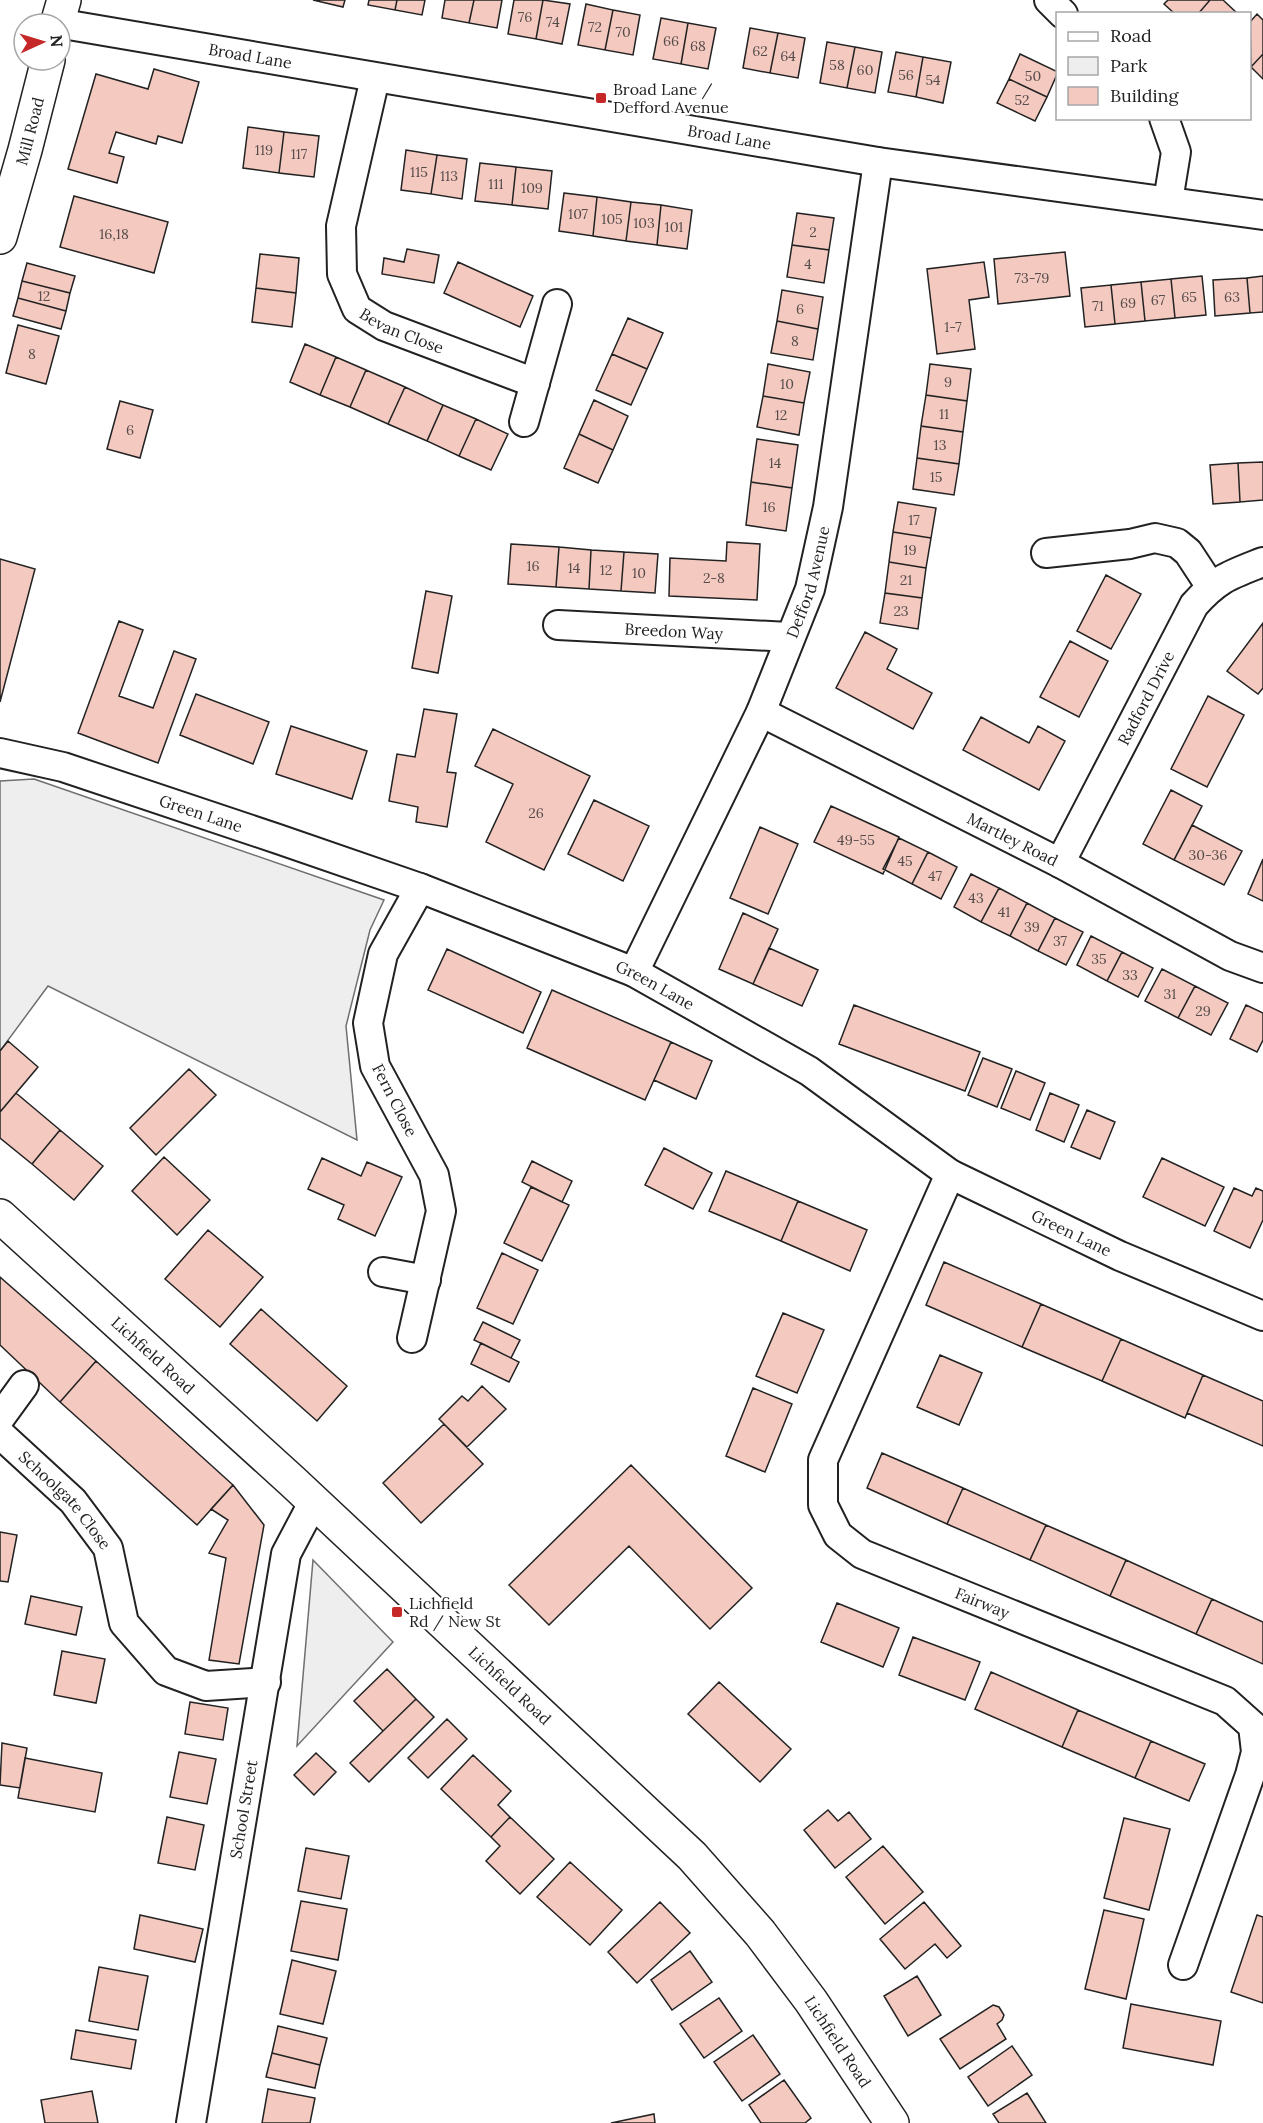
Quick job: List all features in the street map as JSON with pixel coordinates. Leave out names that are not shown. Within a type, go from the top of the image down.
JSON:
[{"type":"main road","name":"Mill Road","points":[[0,237],[45,72]]},
{"type":"main road","name":"Lichfield Road","points":[[0,1216],[314,1501],[692,1856],[760,1933],[811,2001],[892,2123]]},
{"type":"street","points":[[1049,0],[1061,12]]},
{"type":"street","name":"Broad Lane","points":[[72,27],[878,162],[1263,215]]},
{"type":"street","name":"Bevan Close","points":[[375,78],[341,226],[342,274],[357,309],[384,326],[535,383]]},
{"type":"street","points":[[1165,120],[1176,152],[1168,201]]},
{"type":"street","name":"Defford Avenue","points":[[634,972],[761,712],[810,588],[828,507],[878,162]]},
{"type":"street","points":[[524,422],[557,304]]},
{"type":"street","points":[[1046,553],[1130,544],[1155,538],[1177,543],[1188,552],[1211,586]]},
{"type":"street","name":"Radford Drive","points":[[1060,863],[1194,605],[1211,586],[1228,575],[1263,562]]},
{"type":"street","name":"Breedon Way","points":[[558,625],[789,637]]},
{"type":"street","name":"Martley Road","points":[[761,712],[1060,863],[1230,956],[1263,968]]},
{"type":"street","name":"Green Lane","points":[[0,753],[63,767],[420,888],[634,972],[809,1071],[950,1174],[1120,1256],[1263,1316]]},
{"type":"street","name":"Fern Close","points":[[412,1338],[441,1211],[434,1175],[375,1066],[368,1023],[383,954],[420,888]]},
{"type":"street","name":"Fairway","points":[[950,1174],[823,1460],[823,1504],[838,1535],[862,1554],[1225,1701],[1253,1726],[1256,1752],[1250,1775],[1183,1965]]},
{"type":"street","points":[[383,1272],[426,1280]]},
{"type":"street","points":[[0,1418],[24,1385]]},
{"type":"street","name":"Schoolgate Close","points":[[0,1434],[73,1501],[108,1548],[124,1623],[166,1671],[206,1686],[266,1682]]},
{"type":"street","name":"School Street","points":[[191,2123],[286,1554],[314,1501]]},
{"type":"green space","points":[[34,779],[384,900],[370,930],[346,1026],[357,1140],[48,986],[0,1051],[0,781]]},
{"type":"green space","points":[[313,1560],[393,1642],[297,1746]]},
{"type":"building","points":[[313,0],[345,0],[343,7]]},
{"type":"building","points":[[369,0],[397,0],[395,10],[368,5]]},
{"type":"building","points":[[397,0],[425,0],[422,15],[395,10]]},
{"type":"building","points":[[445,0],[474,0],[469,23],[442,18]]},
{"type":"building","points":[[474,0],[502,0],[497,28],[469,23]]},
{"type":"building","points":[[514,0],[543,0],[536,39],[508,34]]},
{"type":"building","points":[[543,0],[570,4],[562,44],[536,39]]},
{"type":"building","points":[[1168,0],[1210,0],[1200,12],[1173,12],[1164,4]]},
{"type":"building","points":[[1210,0],[1223,0],[1236,12],[1200,12]]},
{"type":"building","points":[[586,4],[613,10],[605,50],[578,45]]},
{"type":"building","points":[[613,10],[640,15],[633,55],[605,50]]},
{"type":"building","points":[[1257,14],[1263,20],[1263,54],[1251,67],[1251,21]]},
{"type":"building","points":[[661,18],[688,23],[681,64],[653,59]]},
{"type":"building","points":[[688,23],[716,28],[708,69],[681,64]]},
{"type":"building","points":[[750,28],[778,33],[770,73],[743,68]]},
{"type":"building","points":[[778,33],[805,38],[798,78],[770,73]]},
{"type":"building","points":[[827,42],[855,47],[847,88],[820,83]]},
{"type":"building","points":[[855,47],[882,52],[875,93],[847,88]]},
{"type":"building","points":[[896,52],[923,57],[916,97],[888,92]]},
{"type":"building","points":[[1020,54],[1056,71],[1056,77],[1047,97],[1009,79]]},
{"type":"building","points":[[1263,54],[1263,79],[1251,67]]},
{"type":"building","points":[[923,57],[951,62],[943,103],[916,97]]},
{"type":"building","points":[[154,69],[199,82],[182,143],[158,136],[156,144],[116,132],[109,153],[124,157],[117,183],[68,169],[96,74],[148,89]]},
{"type":"building","points":[[1009,79],[1047,97],[1035,121],[997,103]]},
{"type":"building","points":[[248,127],[284,132],[279,173],[243,168]]},
{"type":"building","points":[[284,132],[319,136],[314,177],[279,173]]},
{"type":"building","points":[[406,150],[437,155],[431,194],[401,190]]},
{"type":"building","points":[[437,155],[467,159],[462,199],[431,194]]},
{"type":"building","points":[[480,163],[516,167],[512,205],[475,201]]},
{"type":"building","points":[[516,167],[552,171],[548,209],[512,205]]},
{"type":"building","points":[[564,193],[597,197],[593,236],[559,231]]},
{"type":"building","points":[[74,196],[168,222],[154,273],[60,247]]},
{"type":"building","points":[[597,197],[631,202],[626,241],[593,236]]},
{"type":"building","points":[[631,202],[661,205],[657,245],[626,241]]},
{"type":"building","points":[[661,205],[692,210],[687,249],[657,245]]},
{"type":"building","points":[[797,213],[834,218],[829,250],[792,245]]},
{"type":"building","points":[[792,245],[829,250],[824,283],[787,277]]},
{"type":"building","points":[[407,249],[439,255],[434,283],[382,274],[384,258],[404,262]]},
{"type":"building","points":[[1065,252],[1070,296],[998,304],[994,259]]},
{"type":"building","points":[[260,254],[299,258],[296,293],[256,288]]},
{"type":"building","points":[[458,262],[533,296],[520,327],[444,293]]},
{"type":"building","points":[[984,262],[989,297],[969,300],[975,349],[937,354],[927,269]]},
{"type":"building","points":[[27,263],[75,276],[70,293],[22,281]]},
{"type":"building","points":[[1202,276],[1206,315],[1175,318],[1171,279]]},
{"type":"building","points":[[1263,276],[1263,312],[1250,313],[1247,278]]},
{"type":"building","points":[[1247,278],[1250,313],[1215,316],[1213,280]]},
{"type":"building","points":[[1171,279],[1175,318],[1145,321],[1141,282]]},
{"type":"building","points":[[22,281],[70,293],[66,311],[18,298]]},
{"type":"building","points":[[1141,282],[1145,321],[1115,324],[1111,285]]},
{"type":"building","points":[[1111,285],[1115,324],[1085,327],[1081,288]]},
{"type":"building","points":[[256,288],[296,293],[292,327],[252,322]]},
{"type":"building","points":[[782,290],[823,297],[818,329],[777,321]]},
{"type":"building","points":[[18,298],[66,311],[61,329],[13,316]]},
{"type":"building","points":[[628,318],[663,333],[647,369],[612,354]]},
{"type":"building","points":[[777,321],[818,329],[813,360],[771,353]]},
{"type":"building","points":[[18,325],[59,336],[46,384],[6,373]]},
{"type":"building","points":[[305,344],[336,357],[320,395],[290,382]]},
{"type":"building","points":[[612,354],[647,369],[631,405],[596,390]]},
{"type":"building","points":[[336,357],[366,370],[350,407],[320,395]]},
{"type":"building","points":[[768,364],[810,372],[804,403],[763,396]]},
{"type":"building","points":[[930,364],[971,369],[967,401],[926,395]]},
{"type":"building","points":[[366,370],[405,387],[388,424],[350,407]]},
{"type":"building","points":[[405,387],[443,405],[427,441],[388,424]]},
{"type":"building","points":[[926,395],[967,401],[963,432],[921,426]]},
{"type":"building","points":[[763,396],[804,403],[799,435],[757,427]]},
{"type":"building","points":[[594,400],[628,416],[613,450],[579,434]]},
{"type":"building","points":[[120,401],[153,410],[140,458],[107,449]]},
{"type":"building","points":[[443,405],[476,419],[459,456],[427,441]]},
{"type":"building","points":[[476,419],[508,434],[491,470],[459,456]]},
{"type":"building","points":[[921,426],[963,432],[959,464],[917,458]]},
{"type":"building","points":[[579,434],[613,450],[598,483],[564,468]]},
{"type":"building","points":[[757,439],[798,445],[792,488],[751,482]]},
{"type":"building","points":[[917,458],[959,464],[954,495],[913,489]]},
{"type":"building","points":[[1263,462],[1263,500],[1240,502],[1238,463]]},
{"type":"building","points":[[1238,463],[1240,502],[1213,504],[1210,465]]},
{"type":"building","points":[[751,482],[792,488],[786,531],[746,525]]},
{"type":"building","points":[[898,502],[936,508],[931,538],[893,532]]},
{"type":"building","points":[[893,532],[931,538],[926,568],[889,562]]},
{"type":"building","points":[[727,542],[760,544],[757,600],[669,596],[670,558],[726,561]]},
{"type":"building","points":[[511,544],[559,547],[556,587],[508,584]]},
{"type":"building","points":[[559,547],[591,550],[589,589],[556,587]]},
{"type":"building","points":[[591,550],[624,552],[621,591],[589,589]]},
{"type":"building","points":[[624,552],[658,554],[655,593],[621,591]]},
{"type":"building","points":[[0,559],[35,569],[0,702]]},
{"type":"building","points":[[889,562],[926,568],[922,598],[885,593]]},
{"type":"building","points":[[1106,575],[1141,594],[1111,649],[1077,631]]},
{"type":"building","points":[[426,591],[452,596],[438,673],[412,668]]},
{"type":"building","points":[[885,593],[922,598],[918,629],[880,623]]},
{"type":"building","points":[[119,621],[143,630],[119,696],[153,708],[174,651],[196,659],[158,763],[78,733]]},
{"type":"building","points":[[1263,623],[1263,688],[1258,694],[1227,671]]},
{"type":"building","points":[[865,632],[897,649],[887,669],[932,693],[913,729],[836,688]]},
{"type":"building","points":[[1070,641],[1108,661],[1079,717],[1040,697]]},
{"type":"building","points":[[196,694],[269,722],[253,764],[180,735]]},
{"type":"building","points":[[1208,696],[1244,715],[1207,787],[1171,769]]},
{"type":"building","points":[[424,709],[457,714],[447,772],[456,773],[447,827],[416,822],[418,807],[389,801],[397,754],[415,757]]},
{"type":"building","points":[[981,717],[1029,743],[1038,726],[1065,741],[1039,790],[963,750]]},
{"type":"building","points":[[291,726],[367,751],[352,799],[276,774]]},
{"type":"building","points":[[493,729],[590,776],[544,870],[486,842],[513,784],[475,766]]},
{"type":"building","points":[[1171,790],[1202,806],[1174,860],[1143,844]]},
{"type":"building","points":[[594,800],[649,826],[623,881],[568,854]]},
{"type":"building","points":[[831,806],[899,837],[883,874],[814,842]]},
{"type":"building","points":[[1192,825],[1242,851],[1224,885],[1174,860]]},
{"type":"building","points":[[760,827],[798,844],[768,914],[730,898]]},
{"type":"building","points":[[899,838],[928,852],[912,884],[883,869]]},
{"type":"building","points":[[928,852],[957,867],[941,899],[912,884]]},
{"type":"building","points":[[1263,859],[1263,901],[1248,894]]},
{"type":"building","points":[[971,874],[999,888],[981,922],[954,907]]},
{"type":"building","points":[[999,888],[1027,903],[1010,936],[981,922]]},
{"type":"building","points":[[1027,903],[1055,918],[1038,951],[1010,936]]},
{"type":"building","points":[[743,913],[778,929],[753,984],[719,969]]},
{"type":"building","points":[[1055,918],[1083,932],[1066,965],[1038,951]]},
{"type":"building","points":[[1091,936],[1122,952],[1107,981],[1077,965]]},
{"type":"building","points":[[769,948],[818,970],[802,1006],[753,984]]},
{"type":"building","points":[[447,949],[541,992],[523,1033],[428,990]]},
{"type":"building","points":[[1122,952],[1153,968],[1138,997],[1107,981]]},
{"type":"building","points":[[1162,969],[1195,986],[1178,1018],[1145,1001]]},
{"type":"building","points":[[1195,986],[1228,1003],[1211,1035],[1178,1018]]},
{"type":"building","points":[[552,990],[671,1042],[645,1100],[527,1048]]},
{"type":"building","points":[[854,1005],[980,1052],[965,1091],[839,1044]]},
{"type":"building","points":[[1246,1005],[1263,1013],[1263,1040],[1257,1052],[1230,1039]]},
{"type":"building","points":[[8,1041],[38,1067],[0,1112],[0,1051]]},
{"type":"building","points":[[671,1042],[712,1061],[696,1099],[654,1080]]},
{"type":"building","points":[[983,1058],[1012,1069],[997,1107],[968,1095]]},
{"type":"building","points":[[189,1069],[216,1095],[156,1155],[130,1128]]},
{"type":"building","points":[[1016,1071],[1045,1083],[1030,1120],[1001,1108]]},
{"type":"building","points":[[16,1093],[60,1130],[32,1164],[0,1138],[0,1112]]},
{"type":"building","points":[[1050,1093],[1079,1105],[1064,1142],[1036,1130]]},
{"type":"building","points":[[1087,1110],[1115,1122],[1100,1159],[1071,1147]]},
{"type":"building","points":[[60,1130],[103,1166],[74,1200],[32,1164]]},
{"type":"building","points":[[664,1148],[712,1173],[693,1209],[645,1185]]},
{"type":"building","points":[[164,1157],[210,1200],[177,1235],[132,1191]]},
{"type":"building","points":[[322,1158],[361,1176],[367,1162],[402,1177],[375,1236],[338,1219],[344,1205],[308,1189]]},
{"type":"building","points":[[1162,1158],[1224,1187],[1205,1226],[1143,1197]]},
{"type":"building","points":[[532,1161],[572,1181],[562,1202],[522,1182]]},
{"type":"building","points":[[726,1171],[798,1201],[781,1241],[709,1211]]},
{"type":"building","points":[[531,1187],[569,1205],[542,1261],[504,1243]]},
{"type":"building","points":[[1234,1188],[1252,1196],[1256,1188],[1263,1191],[1263,1220],[1250,1248],[1214,1231]]},
{"type":"building","points":[[798,1201],[867,1230],[850,1271],[781,1241]]},
{"type":"building","points":[[208,1230],[263,1277],[220,1327],[165,1279]]},
{"type":"building","points":[[502,1253],[538,1270],[513,1324],[477,1308]]},
{"type":"building","points":[[944,1262],[1041,1304],[1022,1347],[926,1305]]},
{"type":"building","points":[[0,1277],[96,1361],[60,1402],[0,1345]]},
{"type":"building","points":[[1041,1304],[1121,1339],[1102,1381],[1022,1347]]},
{"type":"building","points":[[261,1309],[347,1386],[317,1421],[230,1344]]},
{"type":"building","points":[[783,1313],[824,1330],[797,1393],[756,1376]]},
{"type":"building","points":[[483,1322],[520,1340],[511,1358],[474,1340]]},
{"type":"building","points":[[1121,1339],[1203,1375],[1185,1418],[1102,1381]]},
{"type":"building","points":[[481,1343],[519,1362],[509,1382],[471,1364]]},
{"type":"building","points":[[940,1355],[982,1373],[959,1425],[917,1407]]},
{"type":"building","points":[[96,1361],[233,1485],[197,1525],[60,1402]]},
{"type":"building","points":[[1203,1375],[1263,1401],[1263,1446],[1187,1413]]},
{"type":"building","points":[[482,1386],[506,1409],[467,1447],[439,1419],[462,1396],[468,1401]]},
{"type":"building","points":[[753,1388],[792,1404],[765,1472],[726,1456]]},
{"type":"building","points":[[444,1424],[483,1464],[421,1523],[383,1483]]},
{"type":"building","points":[[882,1453],[963,1488],[947,1524],[867,1488]]},
{"type":"building","points":[[631,1465],[752,1588],[710,1629],[629,1546],[549,1625],[509,1585]]},
{"type":"building","points":[[233,1485],[264,1525],[239,1664],[209,1660],[226,1558],[209,1553],[228,1520],[211,1509]]},
{"type":"building","points":[[963,1488],[1046,1525],[1030,1560],[947,1524]]},
{"type":"building","points":[[1046,1525],[1126,1560],[1110,1596],[1030,1560]]},
{"type":"building","points":[[0,1532],[17,1535],[8,1582],[0,1581]]},
{"type":"building","points":[[1126,1560],[1212,1599],[1196,1634],[1110,1596]]},
{"type":"building","points":[[31,1596],[82,1607],[76,1635],[25,1624]]},
{"type":"building","points":[[1212,1599],[1263,1622],[1263,1664],[1196,1634]]},
{"type":"building","points":[[837,1603],[899,1628],[883,1667],[821,1642]]},
{"type":"building","points":[[913,1637],[980,1662],[965,1700],[899,1675]]},
{"type":"building","points":[[62,1651],[105,1659],[96,1703],[54,1695]]},
{"type":"building","points":[[387,1669],[416,1699],[383,1731],[354,1701]]},
{"type":"building","points":[[991,1672],[1078,1710],[1062,1747],[975,1709]]},
{"type":"building","points":[[719,1682],[791,1749],[760,1782],[688,1714]]},
{"type":"building","points":[[416,1699],[434,1717],[369,1782],[350,1763]]},
{"type":"building","points":[[190,1702],[228,1708],[223,1740],[185,1734]]},
{"type":"building","points":[[1078,1710],[1151,1741],[1135,1778],[1062,1747]]},
{"type":"building","points":[[447,1719],[467,1739],[428,1778],[408,1758]]},
{"type":"building","points":[[1151,1741],[1205,1764],[1189,1801],[1135,1778]]},
{"type":"building","points":[[2,1743],[27,1748],[20,1788],[0,1785]]},
{"type":"building","points":[[179,1752],[216,1759],[207,1804],[170,1797]]},
{"type":"building","points":[[316,1753],[336,1772],[314,1795],[294,1775]]},
{"type":"building","points":[[473,1755],[511,1791],[498,1805],[510,1817],[491,1837],[441,1789]]},
{"type":"building","points":[[25,1758],[102,1773],[95,1812],[18,1798]]},
{"type":"building","points":[[828,1810],[838,1821],[849,1812],[871,1839],[835,1868],[804,1830]]},
{"type":"building","points":[[167,1817],[204,1825],[195,1870],[158,1863]]},
{"type":"building","points":[[510,1817],[554,1859],[520,1894],[486,1861],[500,1846],[491,1837]]},
{"type":"building","points":[[1124,1818],[1170,1829],[1149,1910],[1104,1898]]},
{"type":"building","points":[[883,1846],[923,1892],[885,1924],[846,1877]]},
{"type":"building","points":[[306,1848],[349,1856],[341,1899],[298,1891]]},
{"type":"building","points":[[570,1862],[622,1910],[590,1945],[537,1897]]},
{"type":"building","points":[[301,1901],[347,1909],[338,1960],[291,1951]]},
{"type":"building","points":[[660,1902],[690,1933],[637,1983],[608,1952]]},
{"type":"building","points":[[924,1902],[961,1946],[947,1958],[935,1944],[905,1969],[880,1939]]},
{"type":"building","points":[[1104,1910],[1144,1919],[1126,1999],[1085,1989]]},
{"type":"building","points":[[140,1915],[203,1929],[195,1962],[134,1949]]},
{"type":"building","points":[[1257,1915],[1263,1917],[1263,2003],[1231,1992]]},
{"type":"building","points":[[690,1951],[712,1982],[672,2010],[651,1980]]},
{"type":"building","points":[[292,1960],[336,1971],[323,2024],[280,2014]]},
{"type":"building","points":[[99,1967],[148,1976],[138,2030],[89,2021]]},
{"type":"building","points":[[917,1976],[941,2015],[908,2036],[884,1996]]},
{"type":"building","points":[[719,1998],[742,2031],[704,2058],[680,2024]]},
{"type":"building","points":[[1131,2004],[1221,2021],[1213,2065],[1123,2048]]},
{"type":"building","points":[[993,2005],[999,2007],[1004,2015],[997,2024],[1006,2039],[960,2069],[940,2039]]},
{"type":"building","points":[[278,2026],[327,2038],[320,2065],[272,2053]]},
{"type":"building","points":[[76,2030],[136,2040],[131,2069],[71,2059]]},
{"type":"building","points":[[753,2035],[780,2074],[742,2101],[714,2062]]},
{"type":"building","points":[[1012,2046],[1032,2075],[988,2106],[968,2077]]},
{"type":"building","points":[[272,2053],[320,2065],[315,2088],[266,2077]]},
{"type":"building","points":[[784,2080],[811,2118],[805,2123],[761,2123],[749,2105]]},
{"type":"building","points":[[268,2089],[315,2098],[310,2123],[262,2123]]},
{"type":"building","points":[[92,2091],[98,2123],[45,2123],[41,2100]]},
{"type":"building","points":[[1027,2093],[1046,2123],[999,2123],[993,2114]]},
{"type":"building","points":[[654,2114],[655,2123],[611,2123]]},
{"type":"place","name":"Broad Lane / Defford Avenue","points":[[601,98]]},
{"type":"place","name":"Lichfield Rd / New St","points":[[397,1612]]}]
